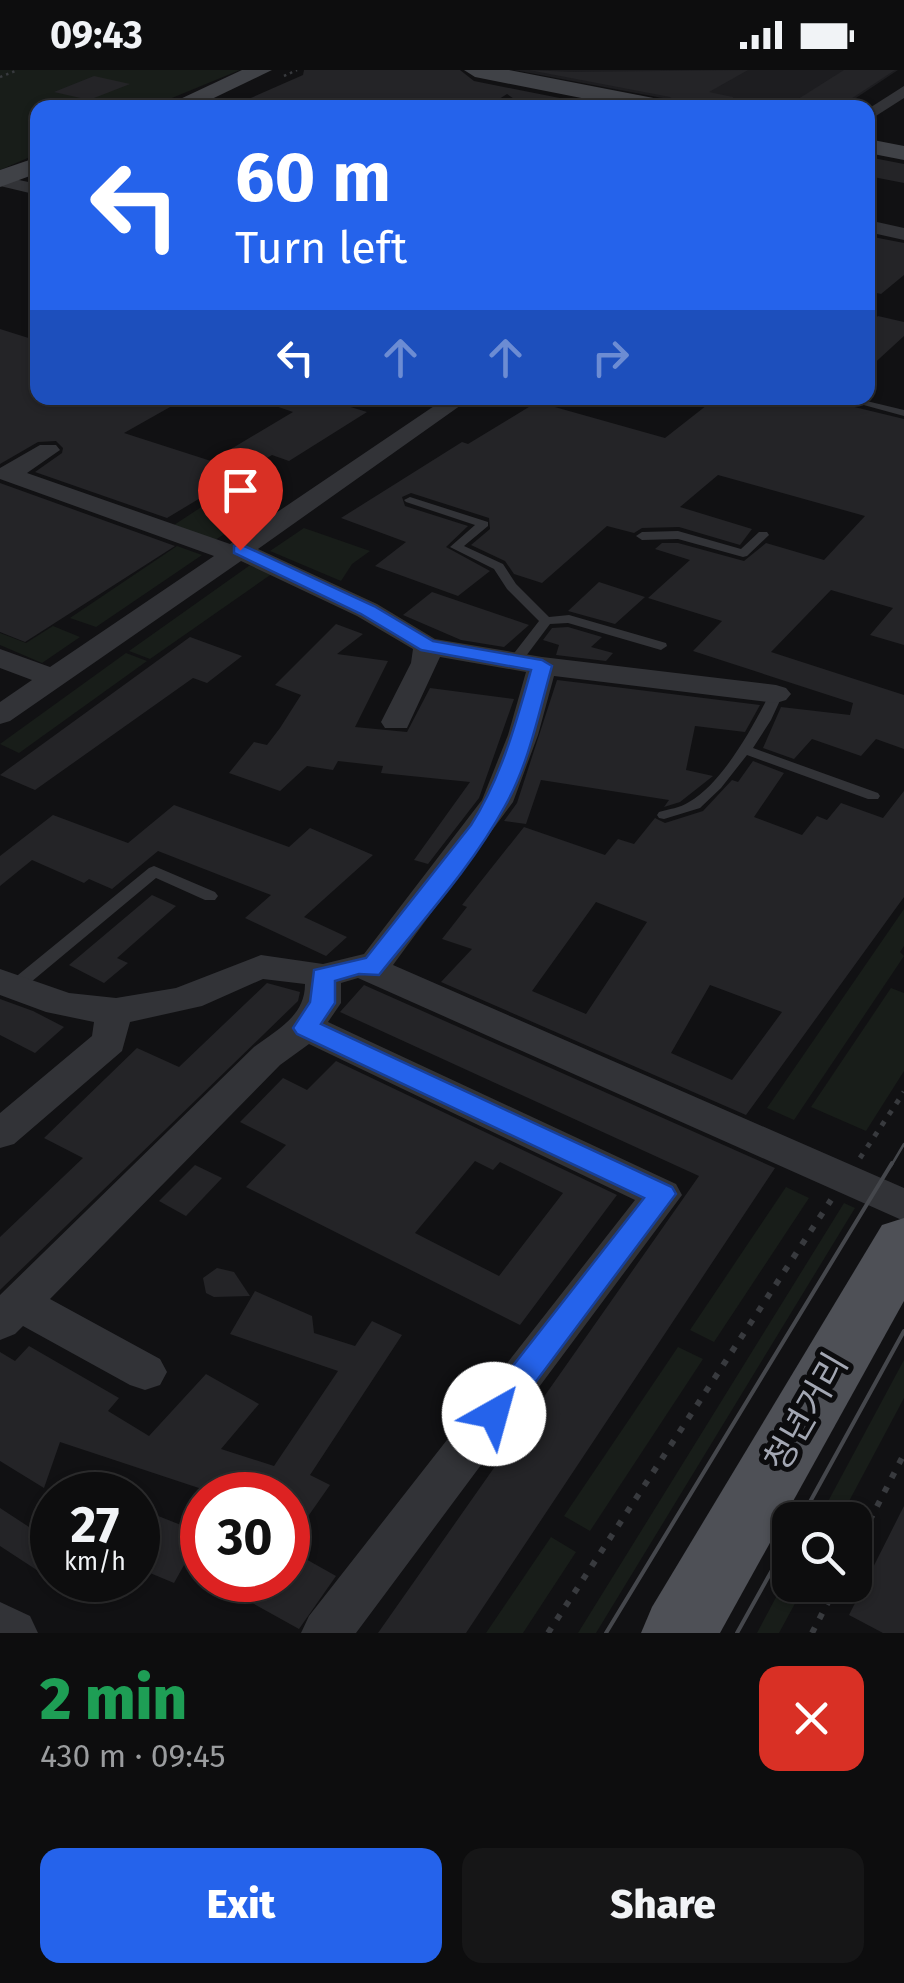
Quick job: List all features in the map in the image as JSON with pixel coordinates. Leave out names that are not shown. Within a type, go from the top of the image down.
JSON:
[{"type":"main road","points":[[191,100],[261,70]]},
{"type":"main road","points":[[475,70],[627,100]]},
{"type":"main road","points":[[875,147],[902,151]]},
{"type":"main road","points":[[0,180],[30,167]]},
{"type":"main road","name":"청년거리","points":[[679,1633],[904,1243]]},
{"type":"street","points":[[875,111],[903,93]]},
{"type":"street","points":[[0,180],[30,188]]},
{"type":"street","points":[[875,228],[904,234]]},
{"type":"street","points":[[0,715],[450,405]]},
{"type":"street","points":[[48,450],[8,474],[236,552],[368,610],[428,646],[528,663],[776,694]]},
{"type":"street","points":[[396,722],[425,663],[428,646]]},
{"type":"street","points":[[0,658],[53,678]]},
{"type":"street","points":[[371,970],[497,802],[523,735],[528,663]]},
{"type":"street","points":[[7,985],[71,1009],[114,1012],[186,998],[265,966],[323,976],[361,965],[904,1205]]},
{"type":"street","points":[[145,1372],[9,1312],[267,1056],[306,1028],[323,1003],[323,976]]},
{"type":"street","points":[[0,1134],[109,1042],[114,1012]]},
{"type":"street","points":[[306,1028],[662,1194],[326,1633]]},
{"type":"street","points":[[0,1625],[12,1633]]},
{"type":"lane","points":[[871,405],[904,413]]},
{"type":"lane","points":[[410,500],[484,524],[456,547],[499,567],[511,586],[546,621]]},
{"type":"lane","points":[[642,536],[678,535],[742,553],[763,534]]},
{"type":"lane","points":[[546,621],[568,619],[660,646]]},
{"type":"lane","points":[[528,663],[546,621]]},
{"type":"lane","points":[[664,815],[692,807],[703,798],[773,708],[776,694]]},
{"type":"lane","points":[[744,749],[873,796]]},
{"type":"lane","points":[[7,985],[154,871],[210,896]]},
{"type":"path","points":[[0,77],[18,70]]},
{"type":"path","points":[[548,1633],[904,1092]]},
{"type":"path","points":[[872,1516],[904,1454]]},
{"type":"path","points":[[812,1633],[828,1602]]},
{"type":"shaded area","points":[[0,70],[240,70],[167,100],[30,100],[30,157],[0,170]]},
{"type":"shaded area","points":[[514,70],[898,70],[853,100],[673,100]]},
{"type":"shaded area","points":[[206,504],[248,519],[215,540],[174,525]]},
{"type":"shaded area","points":[[304,528],[370,551],[352,564],[341,581],[270,551]]},
{"type":"shaded area","points":[[177,546],[202,555],[96,627],[70,618]]},
{"type":"shaded area","points":[[253,563],[276,571],[150,659],[129,651]]},
{"type":"shaded area","points":[[53,626],[80,637],[42,663],[0,645],[0,633],[26,643]]},
{"type":"shaded area","points":[[126,653],[147,661],[19,753],[0,744]]},
{"type":"shaded area","points":[[904,909],[904,946],[900,952],[904,956],[794,1120],[767,1108]]},
{"type":"shaded area","points":[[891,988],[904,993],[904,1071],[866,1131],[811,1107]]},
{"type":"shaded area","points":[[786,1187],[809,1198],[714,1342],[690,1330]]},
{"type":"shaded area","points":[[844,1203],[855,1208],[596,1633],[578,1633]]},
{"type":"shaded area","points":[[678,1347],[703,1359],[590,1531],[564,1516]]},
{"type":"shaded area","points":[[904,1360],[904,1398],[849,1502],[828,1502]]},
{"type":"shaded area","points":[[551,1537],[576,1552],[523,1633],[486,1633]]},
{"type":"shaded area","points":[[774,1602],[796,1602],[779,1633],[757,1633]]},
{"type":"building","points":[[304,70],[460,70],[474,81],[570,100],[516,100],[507,94],[498,100],[246,100],[303,75]]},
{"type":"building","points":[[529,70],[748,70],[709,92],[733,100],[670,97]]},
{"type":"building","points":[[844,70],[895,70],[849,100],[797,100]]},
{"type":"building","points":[[94,76],[130,84],[89,100],[54,92]]},
{"type":"building","points":[[875,158],[904,164],[904,183],[875,177]]},
{"type":"building","points":[[875,237],[904,243],[904,275],[881,294],[875,293]]},
{"type":"building","points":[[875,318],[904,322],[904,336],[875,363]]},
{"type":"building","points":[[0,329],[30,338],[30,405],[174,405],[124,433],[211,461],[293,412],[273,405],[344,405],[367,412],[289,461],[272,455],[167,518],[35,472],[62,453],[63,448],[56,441],[38,442],[0,464]]},
{"type":"building","points":[[532,405],[548,405],[665,438],[707,405],[846,405],[904,419],[904,645],[870,635],[893,608],[831,590],[771,652],[904,695],[904,749],[876,739],[861,756],[812,739],[794,759],[763,748],[781,707],[850,715],[853,703],[693,651],[722,621],[648,598],[690,560],[655,549],[662,543],[678,543],[744,561],[766,543],[824,560],[865,516],[718,475],[680,507],[752,529],[740,545],[679,527],[642,528],[634,533],[607,526],[542,583],[514,574],[505,561],[471,545],[490,529],[489,518],[411,493],[402,497],[405,506],[468,526],[446,547],[490,571],[458,596],[375,566],[406,542],[341,518],[462,442],[468,444]]},
{"type":"building","points":[[0,483],[175,546],[25,642],[0,632]]},
{"type":"building","points":[[599,582],[645,597],[615,624],[568,611]]},
{"type":"building","points":[[432,592],[529,625],[504,647],[461,640],[403,615]]},
{"type":"building","points":[[336,624],[363,634],[337,654],[388,661],[355,727],[407,732],[430,688],[514,699],[479,798],[428,864],[414,860],[470,782],[381,773],[383,766],[338,761],[333,770],[307,766],[280,791],[229,773],[254,742],[267,745],[280,728],[301,695],[275,685]]},
{"type":"building","points":[[568,627],[602,637],[591,647],[613,653],[606,661],[556,655],[559,645],[543,640],[552,628]]},
{"type":"building","points":[[190,637],[242,656],[207,683],[193,678],[35,790],[0,775]]},
{"type":"building","points":[[557,680],[760,705],[745,732],[695,726],[686,770],[713,776],[680,802],[664,807],[669,800],[541,780],[526,824],[504,821],[517,803]]},
{"type":"building","points":[[753,761],[784,773],[754,817],[802,835],[817,816],[827,820],[841,803],[883,818],[904,791],[904,897],[746,1115],[441,982],[472,949],[442,939],[467,907],[462,905],[524,827],[605,855],[618,839],[634,844],[655,818],[665,823],[703,811],[732,780],[738,782]],"holes":[[[596,902],[647,922],[586,1014],[532,991]],[[710,985],[782,1012],[732,1080],[671,1053]]]},
{"type":"building","points":[[174,805],[289,847],[310,828],[373,855],[304,917],[347,937],[326,956],[245,918],[271,895],[158,851],[112,889],[89,879],[84,883],[32,860],[0,886],[0,856],[53,815],[128,843]]},
{"type":"building","points":[[152,895],[176,906],[117,958],[128,963],[104,983],[69,965]]},
{"type":"building","points":[[267,983],[300,992],[298,1001],[0,1290],[0,1237],[83,1158],[44,1138],[137,1048],[179,1067]]},
{"type":"building","points":[[364,985],[775,1168],[466,1633],[378,1633],[699,1176],[340,1012]]},
{"type":"building","points":[[0,999],[64,1027],[35,1053],[0,1035]]},
{"type":"building","points":[[336,1061],[617,1195],[520,1325],[246,1187],[286,1145],[240,1122],[283,1078],[307,1090]],"holes":[[[475,1161],[493,1170],[500,1162],[563,1193],[499,1276],[415,1233]]]},
{"type":"building","points":[[195,1165],[222,1178],[186,1216],[159,1201]]},
{"type":"building","points":[[217,1268],[234,1272],[250,1296],[214,1297],[206,1293],[203,1278]]},
{"type":"building","points":[[255,1291],[312,1316],[314,1333],[355,1346],[372,1321],[402,1335],[310,1475],[180,1472],[180,1482],[60,1442],[50,1472],[30,1472],[30,1479],[0,1461],[0,1352],[15,1361],[29,1346],[119,1398],[108,1411],[149,1436],[206,1374],[259,1404],[221,1449],[274,1466],[338,1371],[230,1334]]},
{"type":"building","points":[[310,1475],[330,1485],[310,1514]]},
{"type":"building","points":[[904,1506],[904,1633],[883,1633],[849,1615],[856,1602],[872,1602],[872,1569]]},
{"type":"building","points":[[0,1508],[30,1528],[30,1566],[0,1546]]},
{"type":"building","points":[[160,1517],[180,1525],[180,1572],[174,1583],[160,1577]]},
{"type":"building","points":[[310,1561],[336,1576],[299,1629],[251,1602],[310,1602]]},
{"type":"tram line","points":[[891,1166],[904,1144]]},
{"type":"tram line","points":[[606,1633],[892,1163]]},
{"type":"tram line","points":[[810,1502],[904,1331]]},
{"type":"tram line","points":[[737,1633],[772,1570]]},
{"type":"route","points":[[240,550],[368,610],[428,646],[542,666],[523,735],[497,802],[480,829],[371,970],[361,965],[323,976],[323,1003],[306,1028],[662,1194],[494,1414]]}]
